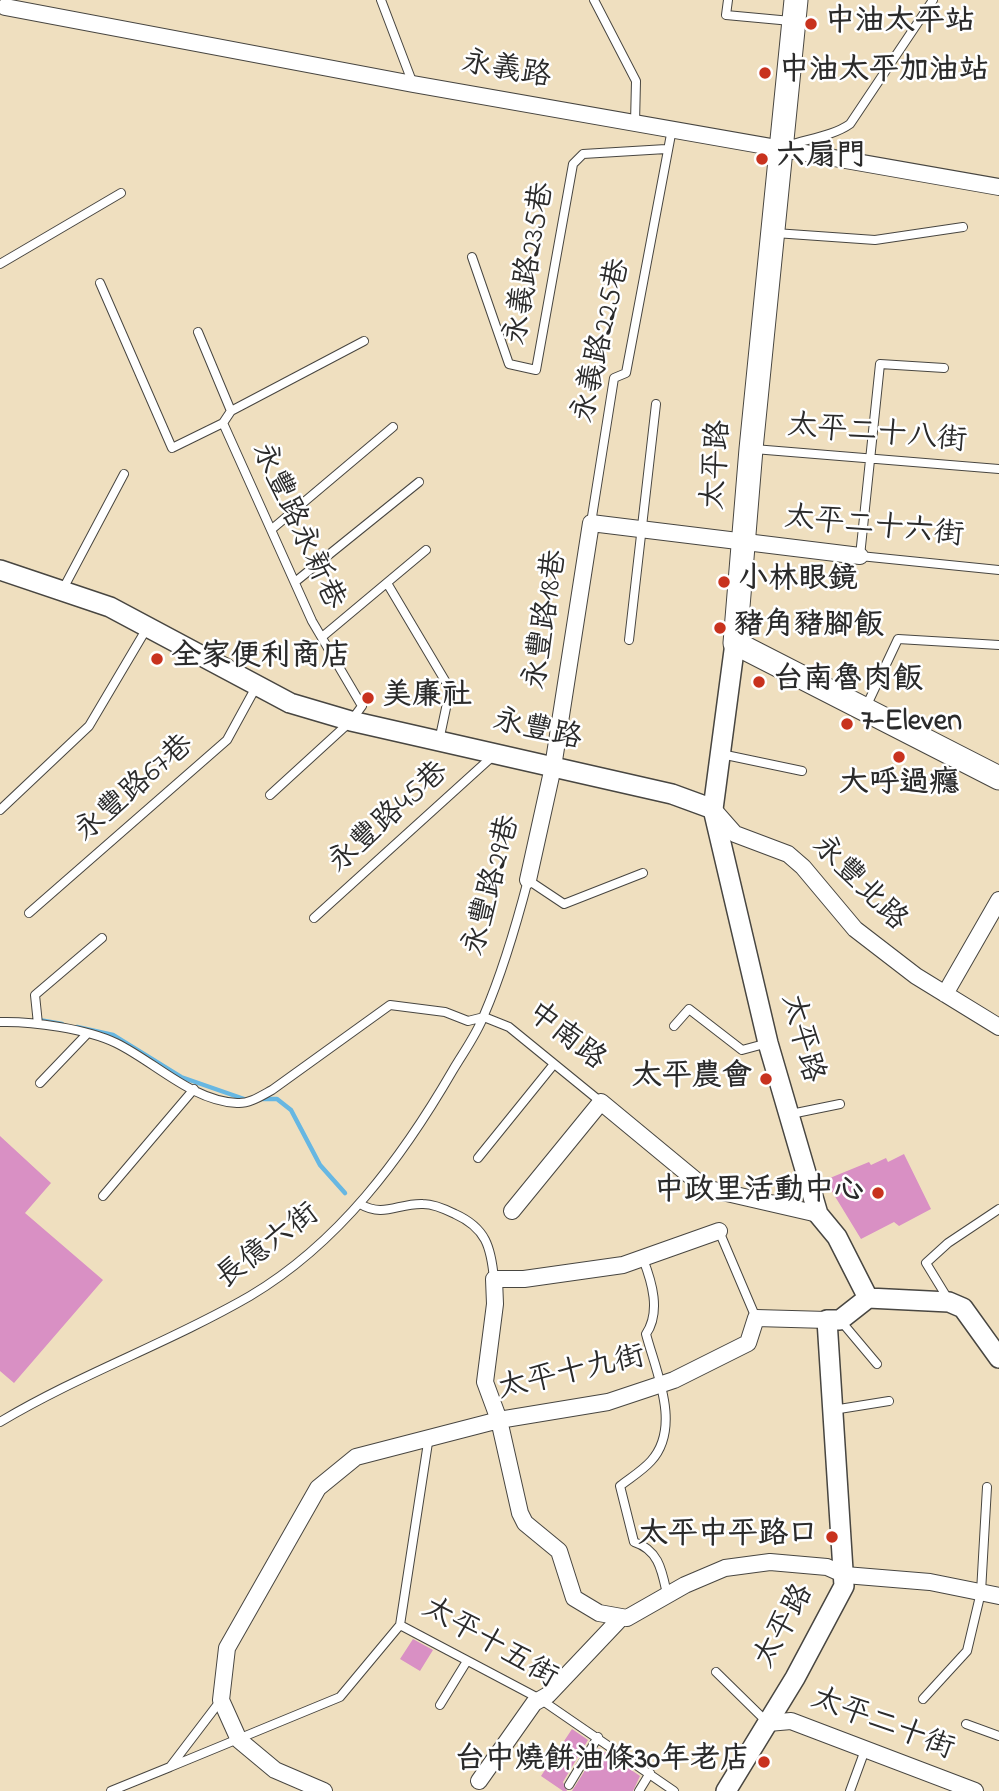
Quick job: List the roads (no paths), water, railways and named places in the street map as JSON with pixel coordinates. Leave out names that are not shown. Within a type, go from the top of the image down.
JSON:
[{"type":"main road","name":"太平路","points":[[735,643],[751,449],[795,10]]},
{"type":"main road","points":[[735,643],[999,778]]},
{"type":"street","name":"永義路","points":[[4,8],[413,84],[999,187]]},
{"type":"street","name":"太平二十六街","points":[[591,523],[744,544],[860,556]]},
{"type":"street","name":"永豐路18巷","points":[[553,767],[591,523]]},
{"type":"street","name":"永豐路","points":[[0,570],[110,607],[290,703],[351,721],[672,794],[713,809]]},
{"type":"street","name":"太平路","points":[[735,643],[713,809],[768,1044],[818,1214],[836,1237],[868,1298]]},
{"type":"street","name":"永豐路29巷","points":[[528,880],[553,767]]},
{"type":"street","name":"永豐北路","points":[[713,809],[735,834],[788,854],[803,867],[855,929],[893,959],[999,1027]]},
{"type":"street","points":[[945,994],[997,908]]},
{"type":"street","points":[[512,1211],[601,1102]]},
{"type":"street","name":"中南路","points":[[601,1102],[705,1188],[818,1214]]},
{"type":"street","points":[[620,1619],[599,1613],[574,1598],[559,1551],[526,1523],[520,1513],[499,1420],[485,1382],[495,1304],[494,1279],[524,1279],[611,1267],[643,1259],[719,1231]]},
{"type":"street","points":[[756,1318],[834,1320],[868,1298],[949,1302],[963,1308],[999,1358]]},
{"type":"street","name":"太平十九街","points":[[221,1700],[227,1648],[318,1488],[356,1457],[499,1420],[607,1402],[660,1385],[748,1343],[756,1318]]},
{"type":"street","name":"太平路","points":[[726,1791],[836,1605],[845,1575],[833,1410],[834,1320]]},
{"type":"street","points":[[479,1781],[534,1703],[548,1695],[620,1619],[636,1614],[667,1594],[725,1568],[770,1562],[827,1567],[845,1575],[930,1582],[999,1596]]},
{"type":"street","points":[[221,1700],[239,1740],[275,1770],[324,1791]]},
{"type":"street","name":"太平二十街","points":[[768,1723],[791,1721],[952,1787],[975,1791]]},
{"type":"lane","points":[[381,0],[413,84]]},
{"type":"lane","points":[[594,0],[636,81],[635,123]]},
{"type":"lane","points":[[728,0],[726,15],[795,10]]},
{"type":"lane","points":[[781,149],[826,132],[840,131],[850,124],[933,0]]},
{"type":"lane","name":"永義路225巷","points":[[591,523],[614,378],[626,373],[666,149],[672,129]]},
{"type":"lane","name":"永義路235巷","points":[[472,257],[509,364],[536,370],[573,164],[583,155],[666,149]]},
{"type":"lane","points":[[0,264],[121,193]]},
{"type":"lane","points":[[772,232],[875,240],[963,227]]},
{"type":"lane","name":"永豐路永新巷","points":[[100,283],[172,448],[223,424],[231,411],[198,332]]},
{"type":"lane","points":[[231,411],[364,341]]},
{"type":"lane","points":[[860,556],[880,364],[944,368]]},
{"type":"lane","points":[[629,640],[656,404]]},
{"type":"lane","name":"永豐路永新巷","points":[[223,424],[322,637],[362,706],[351,721]]},
{"type":"lane","points":[[272,530],[393,427]]},
{"type":"lane","name":"太平二十八街","points":[[751,449],[999,469]]},
{"type":"lane","points":[[63,589],[124,474]]},
{"type":"lane","points":[[295,582],[419,482]]},
{"type":"lane","points":[[322,637],[426,550]]},
{"type":"lane","name":"太平二十六街","points":[[860,556],[999,570]]},
{"type":"lane","points":[[387,583],[450,689],[439,741]]},
{"type":"lane","points":[[0,810],[89,726],[147,628]]},
{"type":"lane","points":[[864,711],[898,639],[999,645]]},
{"type":"lane","name":"永豐路67巷","points":[[29,913],[227,740],[256,687]]},
{"type":"lane","points":[[270,795],[351,721]]},
{"type":"lane","name":"永豐路45巷","points":[[314,918],[496,753]]},
{"type":"lane","points":[[721,754],[802,771]]},
{"type":"lane","points":[[528,880],[564,904],[643,873]]},
{"type":"lane","name":"永豐路29巷","points":[[484,1017],[511,946],[528,880]]},
{"type":"lane","points":[[38,1024],[35,995],[102,938]]},
{"type":"lane","name":"中南路","points":[[0,1022],[38,1024],[115,1042],[194,1089],[237,1103],[257,1099],[390,1005],[445,1012],[468,1021],[484,1017],[509,1027],[601,1102]]},
{"type":"lane","points":[[674,1026],[690,1009],[742,1050],[768,1044]]},
{"type":"lane","name":"長億六街","points":[[0,1422],[68,1384],[168,1340],[253,1294],[306,1254],[360,1204],[420,1124],[484,1017]]},
{"type":"lane","points":[[40,1083],[86,1035]]},
{"type":"lane","points":[[478,1158],[554,1064]]},
{"type":"lane","points":[[103,1196],[194,1089]]},
{"type":"lane","points":[[788,1115],[840,1104]]},
{"type":"lane","points":[[360,1204],[374,1212],[423,1204],[443,1208],[472,1222],[491,1249],[494,1279]]},
{"type":"lane","points":[[949,1302],[940,1282],[926,1263],[948,1243],[999,1209]]},
{"type":"lane","points":[[719,1231],[756,1318]]},
{"type":"lane","points":[[643,1259],[652,1282],[655,1321],[646,1334],[667,1419],[662,1442],[652,1460],[621,1486],[634,1542],[649,1547],[658,1560],[667,1594]]},
{"type":"lane","points":[[834,1320],[877,1364]]},
{"type":"lane","points":[[833,1410],[889,1401]]},
{"type":"lane","name":"太平十五街","points":[[429,1436],[400,1625],[540,1699],[674,1791]]},
{"type":"lane","points":[[923,1699],[967,1651],[981,1592],[987,1487]]},
{"type":"lane","points":[[111,1791],[340,1697],[400,1625]]},
{"type":"lane","points":[[440,1705],[467,1661]]},
{"type":"lane","points":[[716,1672],[768,1723]]},
{"type":"lane","points":[[170,1768],[221,1700]]},
{"type":"lane","points":[[966,1724],[999,1736]]},
{"type":"lane","points":[[569,1785],[598,1737]]},
{"type":"lane","points":[[850,1791],[865,1750]]},
{"type":"lane","points":[[639,1791],[650,1773]]},
{"type":"waterway","points":[[39,1020],[62,1024]]},
{"type":"waterway","points":[[77,1027],[113,1035],[181,1077],[247,1100]]},
{"type":"waterway","points":[[260,1099],[277,1099],[291,1110],[320,1165],[345,1193]]},
{"type":"place","name":"中油太平站","points":[[811,24]]},
{"type":"place","name":"中油太平加油站","points":[[765,73]]},
{"type":"place","name":"六扇門","points":[[762,159]]},
{"type":"place","name":"小林眼鏡","points":[[724,582]]},
{"type":"place","name":"豬角豬腳飯","points":[[720,628]]},
{"type":"place","name":"全家便利商店","points":[[157,659]]},
{"type":"place","name":"台南魯肉飯","points":[[759,682]]},
{"type":"place","name":"美廉社","points":[[368,698]]},
{"type":"place","name":"7-Eleven","points":[[847,724]]},
{"type":"place","name":"大呼過癮","points":[[899,757]]},
{"type":"place","name":"太平農會","points":[[766,1079]]},
{"type":"place","name":"中政里活動中心","points":[[878,1193]]},
{"type":"place","name":"太平中平路口","points":[[832,1537]]},
{"type":"place","name":"台中燒餅油條30年老店","points":[[764,1762]]}]
